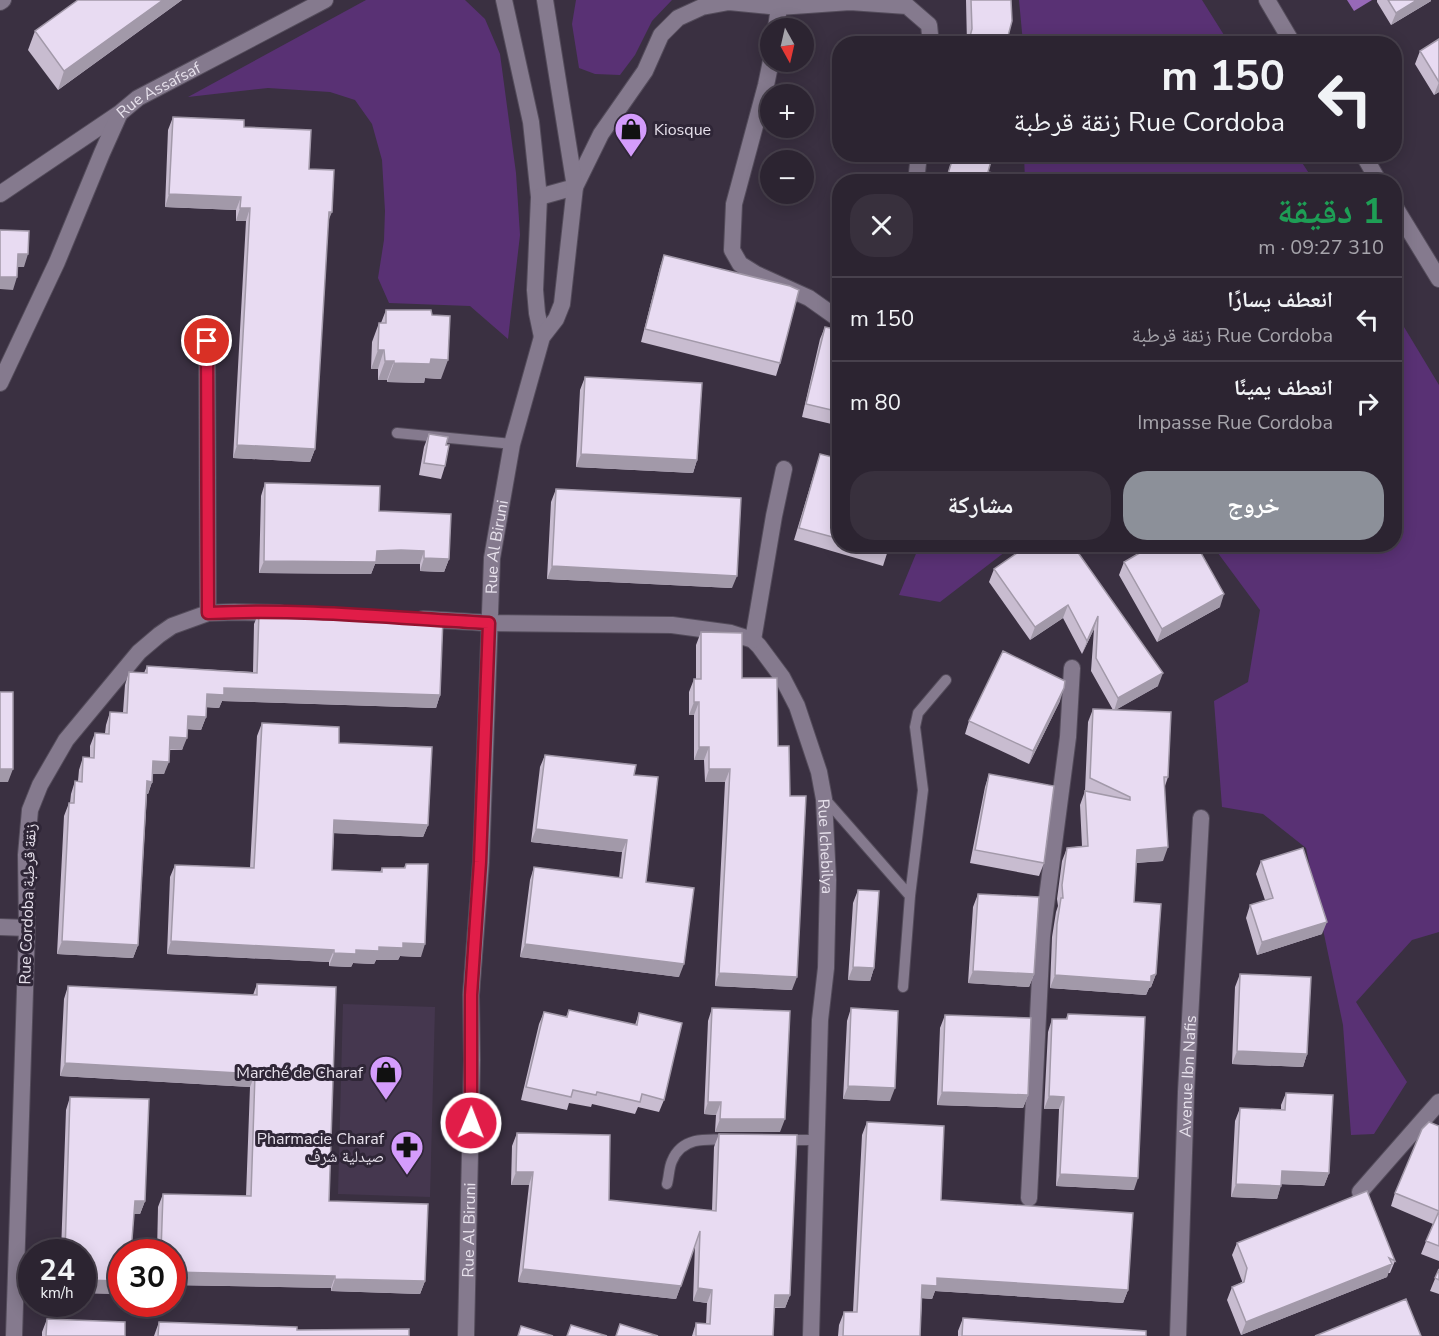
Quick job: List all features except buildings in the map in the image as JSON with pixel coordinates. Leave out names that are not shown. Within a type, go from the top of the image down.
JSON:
[{"type":"street","name":"Rue Assafsaf","points":[[0,194],[120,113],[138,98],[325,0]]},
{"type":"street","points":[[504,0],[531,122],[539,197],[535,290],[542,337]]},
{"type":"street","points":[[542,337],[556,319],[562,304],[575,187],[544,0]]},
{"type":"street","points":[[1267,0],[1288,36]]},
{"type":"street","points":[[539,197],[575,187],[601,134],[645,71],[661,35],[678,18],[702,7],[729,2],[779,7],[850,2],[907,6],[929,25],[930,36]]},
{"type":"street","points":[[777,18],[779,7]]},
{"type":"street","points":[[769,72],[734,204],[732,250],[740,264],[756,274],[809,298],[832,314]]},
{"type":"street","points":[[0,382],[57,262],[120,113]]},
{"type":"street","points":[[1402,218],[1439,279]]},
{"type":"street","name":"Rue Al Biruni","points":[[466,1336],[472,1059],[471,995],[480,862],[492,558],[512,444],[542,337]]},
{"type":"street","points":[[207,341],[208,613]]},
{"type":"street","points":[[411,618],[489,623],[672,625],[731,633],[753,640],[784,469]]},
{"type":"street","name":"Rue Cordoba زنقة قرطبة","points":[[14,1336],[27,928],[26,855],[30,810],[51,764],[82,718],[139,652],[172,626],[208,613],[294,614]]},
{"type":"street","name":"Rue Ichebilya","points":[[753,640],[767,655],[790,690],[819,772],[824,799],[828,880],[826,957],[820,1020],[811,1336]]},
{"type":"street","points":[[1029,1198],[1042,936],[1068,737],[1072,668]]},
{"type":"street","name":"Avenue Ibn Nafis","points":[[1178,1336],[1185,1092],[1201,818]]},
{"type":"street","points":[[0,927],[27,928]]},
{"type":"street","points":[[1360,1191],[1439,1102]]},
{"type":"lane","points":[[397,433],[512,444]]},
{"type":"lane","points":[[903,987],[910,896],[923,790],[915,728],[918,713],[946,680]]},
{"type":"lane","points":[[824,799],[910,896]]},
{"type":"lane","points":[[667,1184],[672,1160],[681,1148],[695,1139],[740,1140]]},
{"type":"lane","points":[[773,1140],[817,1140]]},
{"type":"shaded area","points":[[366,0],[465,0],[485,19],[500,54],[516,173],[520,235],[508,339],[470,306],[389,303],[378,278],[384,240],[385,211],[382,160],[372,124],[355,100],[330,92],[268,88],[188,97]]},
{"type":"shaded area","points":[[576,0],[672,0],[652,21],[635,55],[620,75],[595,74],[579,68],[572,24]]},
{"type":"shaded area","points":[[1019,0],[1202,0],[1225,36],[1022,36]]},
{"type":"shaded area","points":[[1347,0],[1372,0],[1354,11]]},
{"type":"shaded area","points":[[1024,162],[1302,162],[1309,174],[1025,174]]},
{"type":"shaded area","points":[[1402,324],[1439,385],[1439,932],[1412,940],[1356,1002],[1407,1082],[1374,1134],[1351,1135],[1343,1025],[1306,848],[1263,814],[1222,807],[1214,701],[1248,682],[1260,610],[1217,552],[1402,552]]},
{"type":"shaded area","points":[[917,552],[1005,552],[940,602],[899,595]]},
{"type":"shaded area","name":"Marché de Charaf","points":[[343,1004],[435,1007],[430,1197],[338,1194]]},
{"type":"place","name":"Kiosque","points":[[631,158]]},
{"type":"place","name":"Marché de Charaf","points":[[386,1101]]},
{"type":"place","name":"Pharmacie Charaf صيدلية شرف","points":[[407,1176]]},
{"type":"route","points":[[207,341],[208,613],[378,616],[489,623],[480,862],[471,995],[471,1123]]}]
